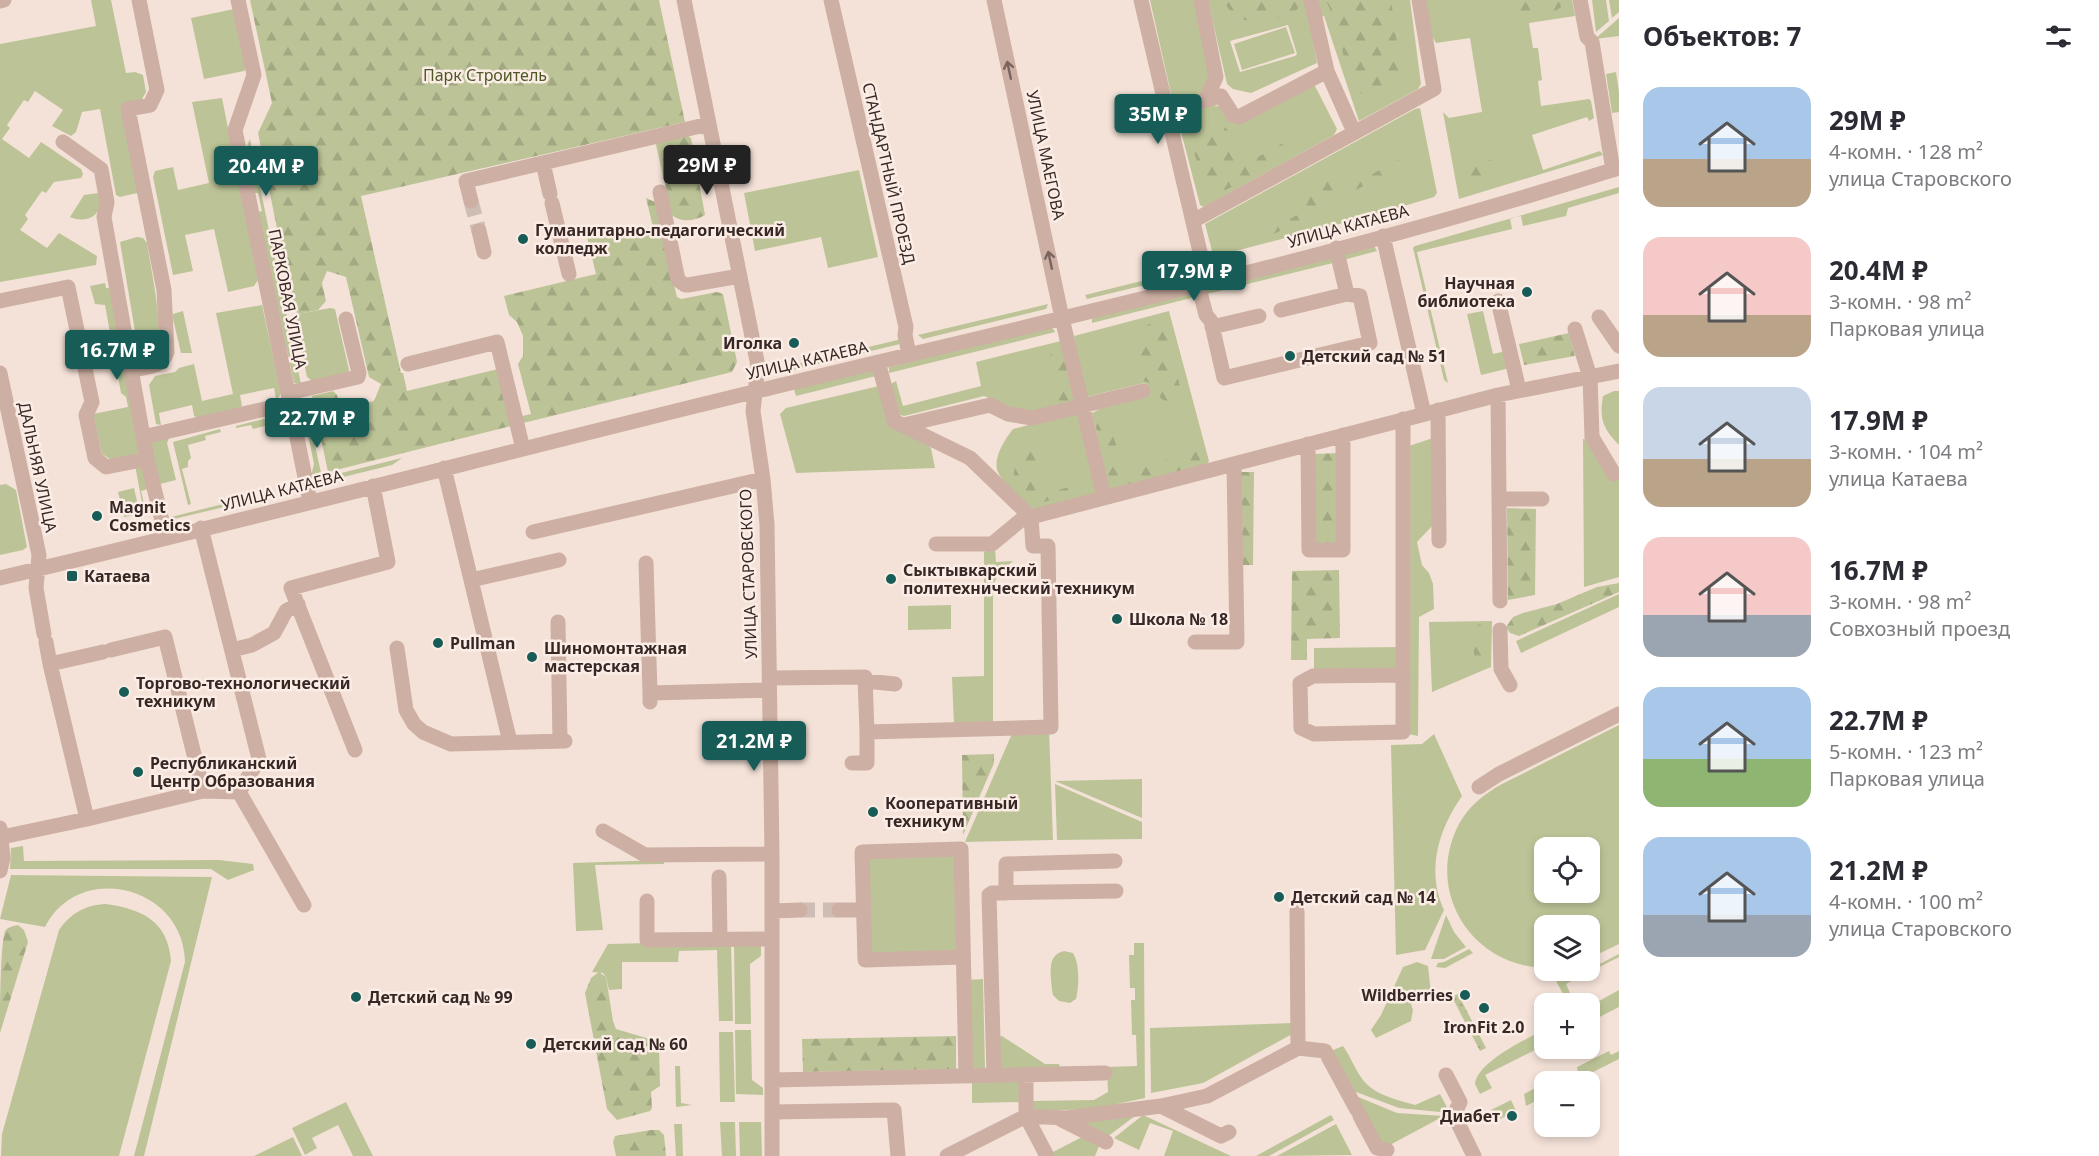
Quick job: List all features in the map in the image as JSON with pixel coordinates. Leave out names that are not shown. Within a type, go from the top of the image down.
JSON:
[{"type":"street","points":[[132,370],[157,365],[164,360],[167,351],[164,290],[128,109],[150,105],[157,90],[139,0]]},
{"type":"street","name":"ПАРКОВАЯ УЛИЦА","points":[[238,0],[254,75],[236,130],[310,502]]},
{"type":"street","name":"УЛИЦА СТАРОВСКОГО","points":[[684,0],[758,366],[753,411],[767,525],[772,854],[772,1156]]},
{"type":"street","name":"СТАНДАРТНЫЙ ПРОЕЗД","points":[[831,0],[906,327],[905,335],[909,354]]},
{"type":"street","name":"УЛИЦА МАЕГОВА","points":[[994,0],[1062,318],[1104,497]]},
{"type":"street","points":[[1141,0],[1193,221],[1206,315],[1211,321],[1224,378],[1370,343],[1360,296],[1347,294],[1281,310]]},
{"type":"street","points":[[1201,0],[1216,77],[1206,100]]},
{"type":"street","points":[[1311,0],[1327,71],[1354,132]]},
{"type":"street","points":[[1193,221],[1434,89],[1419,0]]},
{"type":"street","points":[[1580,0],[1587,37],[1592,42],[1616,169]]},
{"type":"street","points":[[1167,112],[1221,96],[1233,115],[1239,117],[1327,71]]},
{"type":"street","points":[[471,201],[466,181],[709,124]]},
{"type":"street","points":[[63,142],[101,169],[107,202],[104,217],[147,459],[166,537]]},
{"type":"street","points":[[543,163],[569,274]]},
{"type":"street","name":"УЛИЦА КАТАЕВА","points":[[0,578],[1202,283],[1383,236],[1616,169]]},
{"type":"street","points":[[660,192],[678,280],[681,284],[688,285],[740,276]]},
{"type":"street","points":[[479,231],[484,252]]},
{"type":"street","points":[[1383,236],[1431,412],[1439,541]]},
{"type":"street","points":[[1336,248],[1347,294]]},
{"type":"street","points":[[0,302],[68,287],[92,402],[86,415],[95,458],[106,466],[147,459]]},
{"type":"street","points":[[1498,300],[1519,390]]},
{"type":"street","points":[[1212,327],[1258,316]]},
{"type":"street","points":[[1599,317],[1619,346]]},
{"type":"street","points":[[143,437],[290,398],[358,377],[346,319]]},
{"type":"street","points":[[1575,329],[1590,377],[1592,437],[1614,474]]},
{"type":"street","points":[[408,364],[497,342],[523,449]]},
{"type":"street","points":[[867,732],[1051,727],[1048,546],[1034,546],[1031,517],[970,458],[894,421],[878,362]]},
{"type":"street","points":[[936,544],[992,544],[1021,520],[1031,517],[1498,394],[1619,371]]},
{"type":"street","name":"ДАЛЬНЯЯ УЛИЦА","points":[[0,374],[39,555],[36,588],[50,664],[87,819]]},
{"type":"street","points":[[904,425],[990,405],[1008,414],[1032,418],[1143,391]]},
{"type":"street","points":[[1498,394],[1500,601]]},
{"type":"street","points":[[1403,419],[1403,675],[1403,732],[1314,734],[1301,728],[1300,683],[1307,679],[1313,676],[1403,675]]},
{"type":"street","points":[[1308,444],[1309,550],[1343,550],[1343,435]]},
{"type":"street","points":[[1195,642],[1237,642],[1234,464]]},
{"type":"street","points":[[444,468],[510,742]]},
{"type":"street","points":[[533,532],[763,479]]},
{"type":"street","points":[[356,750],[291,588],[388,562],[373,486]]},
{"type":"street","points":[[1499,499],[1542,499]]},
{"type":"street","points":[[201,528],[259,759],[239,792]]},
{"type":"street","points":[[471,580],[559,560]]},
{"type":"street","points":[[646,563],[650,698],[769,684],[865,677],[867,763],[852,763]]},
{"type":"street","points":[[232,650],[252,645],[274,633],[286,611],[298,604]]},
{"type":"street","points":[[397,648],[406,710],[423,732],[451,744],[563,741],[558,622]]},
{"type":"street","points":[[1500,630],[1501,669],[1510,685]]},
{"type":"street","points":[[50,664],[165,637],[203,791]]},
{"type":"street","points":[[865,681],[896,684]]},
{"type":"street","points":[[1479,787],[1499,774],[1619,714]]},
{"type":"street","points":[[0,871],[3,858],[1,833],[87,819],[203,791],[239,792]]},
{"type":"street","points":[[239,792],[304,905]]},
{"type":"street","points":[[603,831],[645,855],[772,854]]},
{"type":"street","points":[[963,957],[865,960],[862,852],[960,849],[963,957],[966,1076]]},
{"type":"street","points":[[1006,893],[1006,864],[1115,861]]},
{"type":"street","points":[[719,877],[720,939]]},
{"type":"street","points":[[994,1075],[989,900],[992,893],[1116,891]]},
{"type":"street","points":[[647,901],[647,940],[772,939]]},
{"type":"street","points":[[772,911],[800,910]]},
{"type":"street","points":[[839,910],[864,910]]},
{"type":"street","points":[[1297,911],[1298,1047]]},
{"type":"street","points":[[947,1156],[1026,1116],[1059,1118],[1161,1106],[1207,1096],[1298,1047],[1325,1051],[1377,1148],[1388,1150]]},
{"type":"street","points":[[772,1080],[1105,1073]]},
{"type":"street","points":[[1026,1074],[1026,1116],[1047,1156]]},
{"type":"street","points":[[1446,1075],[1460,1102],[1454,1115],[1474,1156]]},
{"type":"street","points":[[1161,1106],[1221,1136],[1229,1132]]},
{"type":"street","points":[[772,1112],[894,1110],[898,1156]]},
{"type":"street","points":[[1059,1118],[1106,1142]]},
{"type":"green space","points":[[91,0],[111,0],[126,73],[135,72],[143,75],[146,92],[141,101],[136,103],[137,193],[120,197],[116,195],[100,109],[82,112],[76,132],[71,136],[52,126],[63,110],[35,91],[28,102],[24,100],[7,125],[10,128],[2,139],[29,158],[41,142],[81,169],[83,174],[81,178],[54,182],[46,193],[42,191],[25,215],[28,219],[20,230],[47,248],[59,233],[97,256],[96,265],[0,282],[0,44],[96,26]]},
{"type":"green space","name":"Парк Строитель","points":[[250,0],[659,0],[685,122],[361,196],[407,391],[498,369],[511,426],[328,472],[312,396],[333,391],[337,395],[341,409],[374,401],[381,384],[369,377],[346,277],[327,271],[322,283],[326,301],[318,310],[298,314],[293,309],[258,133],[272,103]]},
{"type":"green space","points":[[1150,0],[1194,0],[1210,73],[1202,94],[1179,101],[1171,94]]},
{"type":"green space","points":[[1208,0],[1410,0],[1421,84],[1418,89],[1359,121],[1324,16],[1309,20],[1317,63],[1251,93],[1233,89],[1227,84]],"holes":[[[1288,25],[1297,54],[1240,72],[1230,41]]]},
{"type":"green space","points":[[1223,0],[1304,0],[1294,12],[1285,16],[1255,21],[1236,17]]},
{"type":"green space","points":[[1326,0],[1391,0],[1401,70],[1398,88],[1377,97],[1365,95],[1355,89],[1349,78],[1338,31]]},
{"type":"green space","points":[[1426,0],[1572,0],[1575,16],[1529,23],[1533,48],[1538,48],[1542,80],[1538,81],[1541,106],[1589,99],[1594,118],[1589,121],[1587,117],[1532,135],[1543,170],[1600,151],[1603,155],[1459,199],[1443,112],[1449,118],[1482,112],[1470,38],[1436,43],[1432,36]]},
{"type":"green space","points":[[1560,0],[1561,7],[1547,14],[1519,16],[1517,8],[1520,2]]},
{"type":"green space","points":[[1592,0],[1606,0],[1609,21],[1596,32]]},
{"type":"green space","points":[[1609,0],[1619,0],[1619,12],[1612,18]]},
{"type":"green space","points":[[234,9],[246,68],[244,71],[204,79],[191,18]]},
{"type":"green space","points":[[1619,18],[1619,36],[1595,39]]},
{"type":"green space","points":[[1286,27],[1295,53],[1242,70],[1234,44]]},
{"type":"green space","points":[[1616,72],[1619,112],[1612,113],[1606,74]]},
{"type":"green space","points":[[1311,85],[1315,86],[1337,129],[1334,135],[1204,207],[1200,205],[1178,120],[1181,116],[1212,105],[1222,107],[1229,118]]},
{"type":"green space","points":[[222,98],[258,280],[254,286],[228,292],[214,229],[185,235],[193,271],[173,275],[153,177],[155,171],[173,167],[178,190],[209,183],[192,102]]},
{"type":"green space","points":[[1420,108],[1437,193],[1434,197],[1220,255],[1212,251],[1205,224]]},
{"type":"green space","points":[[1210,121],[1224,126],[1240,150],[1254,159],[1299,134],[1302,137],[1301,141],[1259,172],[1233,186],[1213,193],[1197,162],[1192,136],[1193,129]]},
{"type":"green space","points":[[1411,122],[1417,122],[1423,134],[1423,148],[1419,156],[1280,231],[1253,243],[1240,245],[1299,214],[1301,189],[1313,178],[1327,174],[1343,187],[1348,188],[1413,151],[1415,145],[1408,131]]},
{"type":"green space","points":[[687,135],[691,138],[705,215],[688,220],[672,215],[656,145],[657,142]]},
{"type":"green space","points":[[250,139],[301,384],[294,383],[258,212],[262,211],[258,193],[254,193],[246,148]]},
{"type":"green space","points":[[1486,159],[1499,163],[1501,167],[1498,174],[1465,182],[1460,178],[1458,168],[1462,164]]},
{"type":"green space","points":[[859,170],[878,257],[828,268],[821,237],[755,251],[744,193]]},
{"type":"green space","points":[[1619,187],[1619,193],[1568,208],[1566,216],[1523,226],[1521,216],[1515,217]]},
{"type":"green space","points":[[100,194],[99,207],[96,214],[81,219],[70,217],[84,195]]},
{"type":"green space","points":[[646,198],[655,202],[677,297],[681,299],[717,292],[723,294],[737,362],[732,372],[519,424],[518,417],[531,414],[518,364],[523,356],[523,336],[517,322],[509,315],[504,296],[596,274],[587,237],[630,227],[631,231],[653,227]]},
{"type":"green space","points":[[1510,218],[1512,229],[1417,252],[1448,383],[1444,380],[1413,248]]},
{"type":"green space","points":[[137,237],[143,238],[147,243],[159,328],[155,351],[139,355],[120,242]]},
{"type":"green space","points":[[1374,246],[1377,251],[1343,260],[1343,254]]},
{"type":"green space","points":[[1332,256],[1337,262],[1203,295],[1206,288]]},
{"type":"green space","points":[[1194,268],[1195,273],[1087,299],[1085,295]]},
{"type":"green space","points":[[105,283],[106,288],[112,288],[142,451],[138,454],[110,459],[102,454],[93,414],[128,407],[126,397],[121,393],[105,305],[95,304],[90,286]]},
{"type":"green space","points":[[1197,291],[1199,296],[1092,323],[1092,318]]},
{"type":"green space","points":[[1048,304],[1046,309],[923,339],[918,335]]},
{"type":"green space","points":[[262,305],[281,393],[279,397],[276,399],[274,388],[240,395],[242,406],[238,409],[198,418],[194,416],[192,405],[159,413],[161,425],[156,424],[149,385],[155,376],[175,372],[179,368],[194,364],[202,401],[233,394],[216,313]]},
{"type":"green space","points":[[335,309],[349,370],[348,374],[312,381],[307,377],[295,319],[298,314]]},
{"type":"green space","points":[[183,311],[192,353],[181,353],[173,319],[173,314]]},
{"type":"green space","points":[[1169,311],[1209,461],[1207,464],[1112,490],[1109,488],[1092,413],[1147,385],[1144,383],[1086,397],[1074,336]]},
{"type":"green space","points":[[1483,311],[1493,354],[1506,351],[1510,368],[1481,375],[1467,314]]},
{"type":"green space","points":[[1156,323],[1163,324],[1166,330],[1181,391],[1178,398],[1169,402],[1160,398],[1150,383],[1137,379],[1135,376],[1139,356],[1139,330]]},
{"type":"green space","points":[[1052,327],[1055,332],[889,373],[889,367]]},
{"type":"green space","points":[[1569,333],[1575,356],[1524,365],[1519,344]]},
{"type":"green space","points":[[902,339],[900,344],[793,370],[788,366]]},
{"type":"green space","points":[[1061,341],[1075,402],[1023,413],[984,396],[904,416],[900,415],[891,384],[896,381],[903,406],[981,386],[976,362]]},
{"type":"green space","points":[[1057,346],[1063,348],[1073,397],[1070,401],[1029,410],[1026,405],[1029,403],[1059,395],[1050,357]]},
{"type":"green space","points":[[872,370],[876,376],[796,396],[794,389]]},
{"type":"green space","points":[[879,386],[891,427],[921,440],[931,448],[935,468],[796,473],[780,414],[786,408]]},
{"type":"green space","points":[[1619,391],[1619,445],[1609,434],[1602,417],[1603,396]]},
{"type":"green space","points":[[305,398],[321,473],[311,476],[314,464],[305,420],[298,417],[294,400]]},
{"type":"green space","points":[[1076,413],[1080,416],[1096,494],[1039,511],[1022,500],[999,475],[997,461],[1000,449],[1013,429]]},
{"type":"green space","points":[[1108,415],[1111,418],[1109,424],[1125,471],[1129,472],[1196,451],[1201,453],[1202,463],[1198,466],[1117,487],[1111,484],[1096,427],[1099,417]]},
{"type":"green space","points":[[275,416],[282,434],[272,437],[269,425],[253,429],[251,425],[236,428],[236,426]]},
{"type":"green space","points":[[220,429],[221,432],[205,436],[206,440],[188,445],[191,458],[188,461],[188,467],[182,469],[191,504],[188,505],[173,442]]},
{"type":"green space","points":[[169,438],[167,443],[176,480],[160,484],[150,442]]},
{"type":"green space","points":[[1433,438],[1432,526],[1417,542],[1422,565],[1429,573],[1433,584],[1434,609],[1419,617],[1418,736],[1408,734],[1409,446]]},
{"type":"green space","points":[[1583,439],[1591,440],[1619,478],[1619,577],[1584,587]]},
{"type":"green space","points":[[1025,441],[1031,441],[1043,483],[1050,484],[1058,490],[1079,484],[1082,490],[1044,502],[1036,502],[1014,476],[1015,456]]},
{"type":"green space","points":[[1339,453],[1339,544],[1312,544],[1313,454]]},
{"type":"green space","points":[[402,458],[392,465],[319,483],[313,480]]},
{"type":"green space","points":[[145,463],[151,488],[141,491],[146,512],[144,513],[135,465]]},
{"type":"green space","points":[[1238,472],[1254,472],[1253,565],[1239,565]]},
{"type":"green space","points":[[6,484],[16,490],[27,547],[0,555],[0,485]]},
{"type":"green space","points":[[134,488],[140,514],[124,517],[118,492]]},
{"type":"green space","points":[[243,499],[241,503],[174,519],[171,517]]},
{"type":"green space","points":[[1507,508],[1536,509],[1535,595],[1508,600]]},
{"type":"green space","points":[[995,548],[996,562],[1013,561],[998,574],[993,586],[993,725],[954,726],[952,677],[984,676],[984,553],[986,549]]},
{"type":"green space","points":[[1339,570],[1340,638],[1307,639],[1307,660],[1291,660],[1292,571]]},
{"type":"green space","points":[[1619,583],[1619,592],[1519,636],[1510,633],[1506,627],[1513,617],[1523,613],[1557,604],[1597,587]]},
{"type":"green space","points":[[1619,594],[1619,607],[1521,653],[1516,641]]},
{"type":"green space","points":[[951,605],[951,629],[908,630],[908,606]]},
{"type":"green space","points":[[1492,621],[1491,667],[1432,692],[1429,622]]},
{"type":"green space","points":[[1477,625],[1486,626],[1488,640],[1486,666],[1481,668],[1476,665],[1473,647]]},
{"type":"green space","points":[[1400,647],[1400,673],[1314,674],[1314,648]]},
{"type":"green space","points":[[1619,725],[1619,944],[1600,953],[1600,915],[1534,915],[1534,966],[1519,964],[1495,954],[1476,939],[1461,920],[1451,898],[1447,874],[1450,849],[1459,824],[1472,806],[1502,784]]},
{"type":"green space","points":[[1014,729],[1049,729],[1053,840],[965,842]]},
{"type":"green space","points":[[1434,734],[1462,796],[1447,823],[1437,851],[1436,881],[1444,910],[1425,950],[1396,955],[1391,745],[1422,744]]},
{"type":"green space","points":[[994,754],[994,763],[963,835],[962,755]]},
{"type":"green space","points":[[1142,779],[1142,818],[1055,781]]},
{"type":"green space","points":[[1055,784],[1142,822],[1142,839],[1057,840]]},
{"type":"green space","points":[[23,846],[24,861],[219,860],[253,864],[254,870],[228,880],[211,869],[10,869],[11,848]]},
{"type":"green space","points":[[956,855],[959,952],[870,954],[866,858]]},
{"type":"green space","points":[[664,860],[664,864],[595,865],[603,930],[576,931],[573,863]]},
{"type":"green space","points":[[11,875],[212,877],[144,1156],[134,1156],[185,962],[180,936],[167,915],[149,900],[127,891],[104,889],[81,894],[61,906],[45,927],[0,919]]},
{"type":"green space","points":[[106,904],[131,909],[151,919],[165,936],[171,961],[119,1156],[1,1156],[2,1134],[59,930],[79,911],[91,906]]},
{"type":"green space","points":[[1446,915],[1454,932],[1466,947],[1444,959],[1431,959]]},
{"type":"green space","points":[[18,925],[24,930],[28,942],[0,1033],[3,939],[6,930]]},
{"type":"green space","points":[[731,941],[733,1021],[719,1021],[717,950],[679,951],[678,962],[622,962],[622,989],[609,990],[603,973],[592,972],[608,944]]},
{"type":"green space","points":[[734,942],[761,942],[761,956],[750,964],[751,1024],[735,1024]]},
{"type":"green space","points":[[1134,943],[1144,943],[1145,1098],[1094,1109],[1032,1111],[1032,1101],[1094,1100],[1108,1092],[1107,1067],[1137,1066],[1136,1035],[1132,1035],[1131,1000],[1135,1000],[1135,988],[1130,988],[1129,955],[1134,955]]},
{"type":"green space","points":[[1469,949],[1473,953],[1445,968],[1436,967],[1438,963]]},
{"type":"green space","points":[[1064,951],[1073,953],[1078,969],[1076,999],[1070,1003],[1059,1001],[1053,995],[1052,990],[1052,961],[1058,953]]},
{"type":"green space","points":[[1619,954],[1619,957],[1600,967],[1600,964]]},
{"type":"green space","points":[[1417,962],[1428,966],[1431,993],[1411,1004],[1413,1010],[1411,1021],[1376,1038],[1371,1030],[1381,1015],[1403,967]]},
{"type":"green space","points":[[599,972],[606,977],[616,1029],[653,1040],[659,1047],[660,1086],[651,1092],[652,1108],[650,1111],[617,1120],[607,1109],[585,993],[591,978]]},
{"type":"green space","points":[[983,979],[985,1068],[969,1068],[967,980]]},
{"type":"green space","points":[[1556,981],[1572,981],[1566,984],[1570,993],[1563,993]]},
{"type":"green space","points":[[1619,990],[1619,1007],[1600,1017],[1600,1000]]},
{"type":"green space","points":[[1458,994],[1486,1048],[1480,1051],[1452,997]]},
{"type":"green space","points":[[1294,1023],[1294,1033],[1203,1083],[1151,1093],[1150,1028]]},
{"type":"green space","points":[[735,1030],[751,1030],[752,1080],[763,1088],[763,1095],[736,1094]]},
{"type":"green space","points":[[719,1032],[733,1032],[735,1102],[720,1102]]},
{"type":"green space","points":[[1534,1035],[1534,1050],[1485,1075],[1492,1088],[1480,1094],[1475,1084],[1478,1076],[1493,1060]]},
{"type":"green space","points":[[956,1036],[956,1069],[803,1072],[802,1039]]},
{"type":"green space","points":[[1002,1036],[1045,1064],[1059,1064],[1060,1067],[1000,1071],[998,1037]]},
{"type":"green space","points":[[1343,1046],[1360,1076],[1374,1090],[1415,1105],[1440,1094],[1450,1113],[1399,1108],[1348,1089],[1328,1052]]},
{"type":"green space","points":[[1609,1051],[1611,1055],[1619,1051],[1619,1059],[1595,1071],[1578,1071],[1577,1067],[1593,1059],[1600,1059],[1600,1056]]},
{"type":"green space","points":[[675,1066],[680,1066],[681,1103],[692,1105],[676,1107]]},
{"type":"green space","points":[[1023,1080],[1023,1102],[972,1103],[972,1081]]},
{"type":"green space","points":[[1534,1089],[1534,1102],[1526,1106],[1524,1094]]},
{"type":"green space","points":[[1351,1094],[1397,1113],[1444,1116],[1388,1146],[1378,1144]]},
{"type":"green space","points":[[1511,1100],[1516,1111],[1496,1121],[1491,1110]]},
{"type":"green space","points":[[346,1102],[373,1156],[353,1156],[338,1125],[312,1138],[317,1148],[305,1155],[292,1128]]},
{"type":"green space","points":[[1139,1113],[1107,1137],[1070,1121]]},
{"type":"green space","points":[[1143,1115],[1231,1156],[1164,1156],[1173,1131],[1150,1123],[1139,1150],[1114,1138]]},
{"type":"green space","points":[[1331,1115],[1334,1120],[1269,1156],[1256,1156]]},
{"type":"green space","points":[[720,1122],[735,1122],[736,1156],[722,1156]]},
{"type":"green space","points":[[739,1122],[761,1122],[762,1156],[740,1156]]},
{"type":"green space","points":[[674,1124],[682,1124],[683,1156],[676,1156]]},
{"type":"green space","points":[[1336,1124],[1352,1155],[1277,1156]]},
{"type":"green space","points":[[659,1130],[664,1135],[666,1156],[616,1156],[613,1142],[615,1136]]},
{"type":"green space","points":[[1084,1136],[1100,1144],[1095,1156],[1053,1156],[1051,1153]]},
{"type":"green space","points":[[293,1137],[302,1156],[254,1156]]},
{"type":"tunnel","points":[[471,201],[479,231]]},
{"type":"tunnel","points":[[800,910],[839,910]]},
{"type":"place","name":"Гуманитарно-педагогический колледж","points":[[523,239]]},
{"type":"place","name":"Научная библиотека","points":[[1527,292]]},
{"type":"place","name":"Иголка","points":[[794,343]]},
{"type":"place","name":"Детский сад № 51","points":[[1290,356]]},
{"type":"place","name":"Magnit Cosmetics","points":[[97,516]]},
{"type":"place","name":"Катаева","points":[[72,576]]},
{"type":"place","name":"Сыктывкарский политехнический техникум","points":[[891,579]]},
{"type":"place","name":"Школа № 18","points":[[1117,619]]},
{"type":"place","name":"Pullman","points":[[438,643]]},
{"type":"place","name":"Шиномонтажная мастерская","points":[[532,657]]},
{"type":"place","name":"Торгово-технологический техникум","points":[[124,692]]},
{"type":"place","name":"Республиканский Центр Образования","points":[[138,772]]},
{"type":"place","name":"Кооперативный техникум","points":[[873,812]]},
{"type":"place","name":"Детский сад № 14","points":[[1279,897]]},
{"type":"place","name":"Wildberries","points":[[1465,995]]},
{"type":"place","name":"Детский сад № 99","points":[[356,997]]},
{"type":"place","name":"IronFit 2.0","points":[[1484,1008]]},
{"type":"place","name":"Детский сад № 60","points":[[531,1044]]},
{"type":"place","name":"Диабет","points":[[1512,1116]]}]
